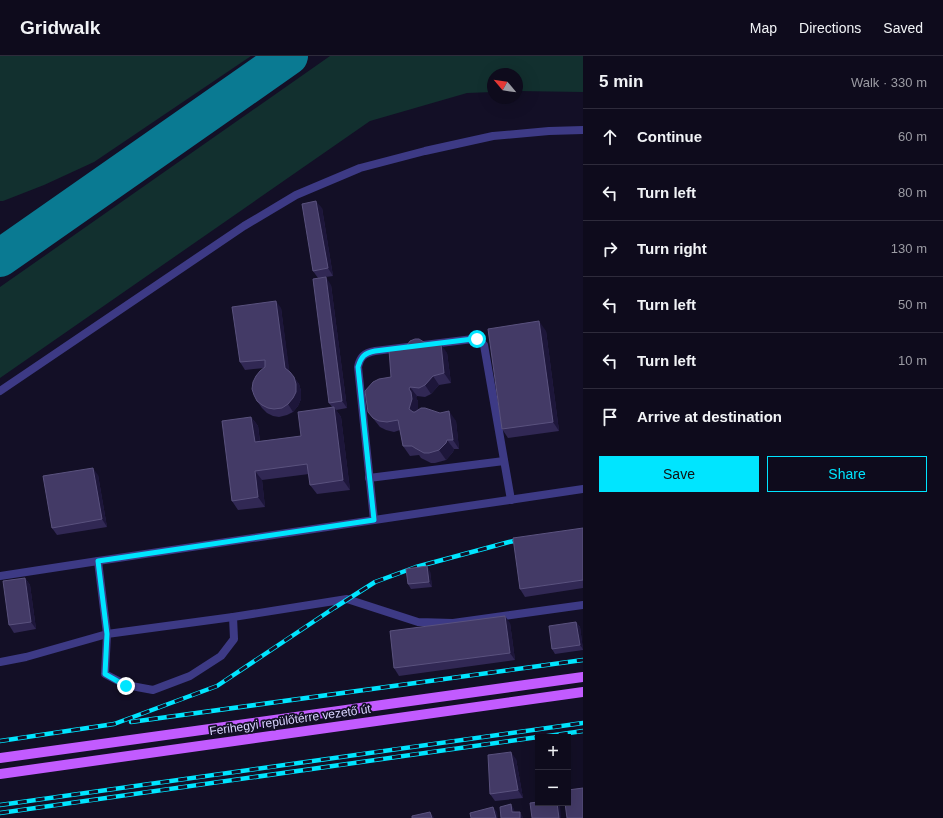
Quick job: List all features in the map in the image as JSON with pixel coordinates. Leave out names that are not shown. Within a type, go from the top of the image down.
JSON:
[{"type":"main road","name":"Ferihegyi repülőtérre vezető út","points":[[0,758],[583,677]]},
{"type":"main road","name":"Ferihegyi repülőtérre vezető út","points":[[0,774],[583,692]]},
{"type":"lane","points":[[0,391],[244,226],[296,195],[360,168],[425,150],[493,136],[549,131],[583,130]]},
{"type":"lane","points":[[374,520],[358,367],[359,362],[368,352],[473,339],[477,339],[484,344],[511,500]]},
{"type":"lane","points":[[369,478],[504,461]]},
{"type":"lane","points":[[0,576],[583,489]]},
{"type":"lane","points":[[98,561],[107,634],[105,674],[126,686],[153,690],[190,676],[222,656],[234,639],[232,617]]},
{"type":"lane","points":[[0,662],[26,657],[107,634],[347,600],[418,622],[452,623],[583,606]]},
{"type":"green space","points":[[0,56],[251,56],[94,162],[44,185],[0,201]]},
{"type":"green space","points":[[330,56],[583,56],[583,92],[523,91],[523,68],[487,68],[487,92],[467,93],[370,121],[0,378],[0,287]]},
{"type":"building","points":[[316,201],[328,268],[313,271],[302,204]]},
{"type":"building","points":[[326,277],[342,401],[329,403],[313,279]]},
{"type":"building","points":[[276,301],[285,368],[294,377],[296,392],[288,404],[282,408],[274,409],[268,408],[257,401],[252,389],[256,376],[265,367],[265,360],[240,362],[232,307]]},
{"type":"building","points":[[539,321],[553,422],[502,429],[488,329]]},
{"type":"building","points":[[419,339],[427,344],[441,344],[444,373],[433,376],[425,385],[419,388],[410,387],[409,389],[412,399],[409,409],[413,412],[421,408],[440,413],[449,411],[453,440],[447,440],[439,450],[429,453],[424,453],[412,446],[403,446],[398,420],[387,422],[379,421],[373,418],[368,412],[365,391],[373,382],[379,379],[391,377],[389,350],[405,348],[410,341]]},
{"type":"building","points":[[334,407],[343,480],[310,485],[307,464],[255,471],[258,497],[232,501],[222,421],[251,417],[255,442],[301,436],[298,412]]},
{"type":"building","points":[[93,468],[102,519],[52,528],[43,476]]},
{"type":"building","points":[[583,528],[583,580],[520,589],[513,538]]},
{"type":"building","points":[[427,566],[429,582],[408,584],[406,569]]},
{"type":"building","points":[[25,578],[31,622],[9,625],[3,581]]},
{"type":"building","points":[[505,616],[510,653],[394,668],[390,631]]},
{"type":"building","points":[[576,622],[580,645],[552,649],[549,626]]},
{"type":"building","points":[[511,752],[518,790],[490,794],[488,755]]},
{"type":"building","points":[[583,788],[583,818],[567,818],[565,806],[571,806],[571,790]]},
{"type":"building","points":[[535,802],[535,806],[557,806],[559,818],[532,818],[530,803]]},
{"type":"building","points":[[511,804],[512,812],[520,812],[520,818],[501,818],[500,807]]},
{"type":"building","points":[[493,807],[496,818],[471,818],[470,813]]},
{"type":"building","points":[[430,812],[432,818],[412,818],[412,816]]},
{"type":"taxiway","points":[[0,258],[289,56]]},
{"type":"railway","points":[[0,741],[114,724],[217,686],[375,582],[416,567],[524,539]]},
{"type":"railway","points":[[131,722],[583,660]]},
{"type":"railway","points":[[0,805],[583,723]]},
{"type":"railway","points":[[562,734],[583,731]]},
{"type":"railway","points":[[0,813],[535,737]]},
{"type":"route","points":[[126,686],[105,674],[107,634],[98,561],[374,520],[358,367],[359,362],[368,352],[477,339]]}]
